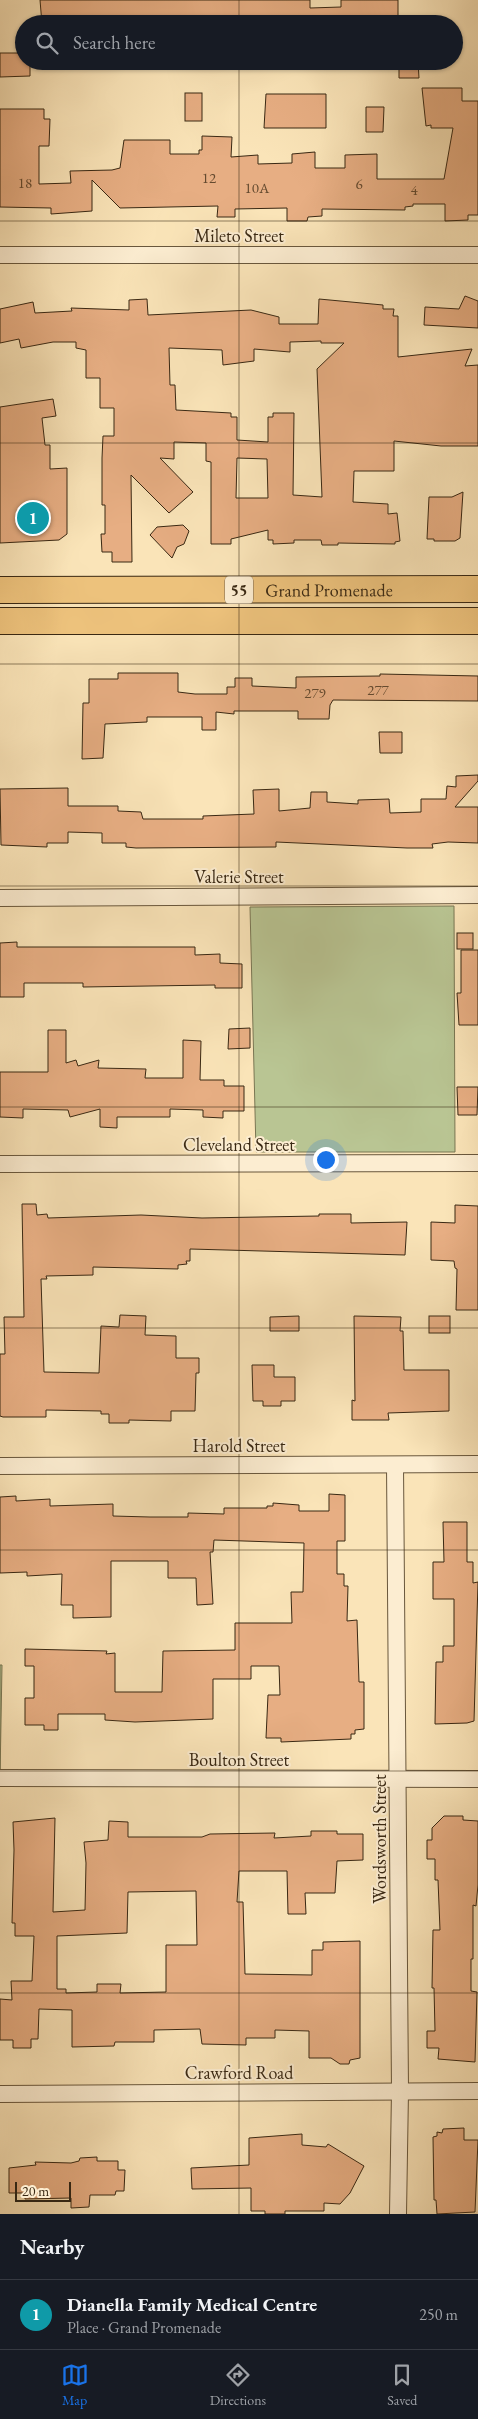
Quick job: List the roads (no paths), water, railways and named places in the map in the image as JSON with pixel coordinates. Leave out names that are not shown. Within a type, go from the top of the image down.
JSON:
[{"type":"main road","name":"Grand Promenade","points":[[0,590],[478,589]]},
{"type":"main road","name":"Grand Promenade","points":[[0,621],[478,621]]},
{"type":"street","name":"Mileto Street","points":[[0,255],[478,255]]},
{"type":"street","name":"Valerie Street","points":[[0,898],[478,895]]},
{"type":"street","name":"Cleveland Street","points":[[0,1164],[478,1163]]},
{"type":"street","name":"Harold Street","points":[[0,1466],[478,1464]]},
{"type":"street","name":"Wordsworth Street","points":[[395,1465],[399,1779],[400,2091],[398,2214]]},
{"type":"street","name":"Boulton Street","points":[[0,1778],[478,1779]]},
{"type":"street","name":"Crawford Road","points":[[0,2094],[478,2091]]},
{"type":"place","name":"Dianella Family Medical Centre","points":[[33,518]]}]
